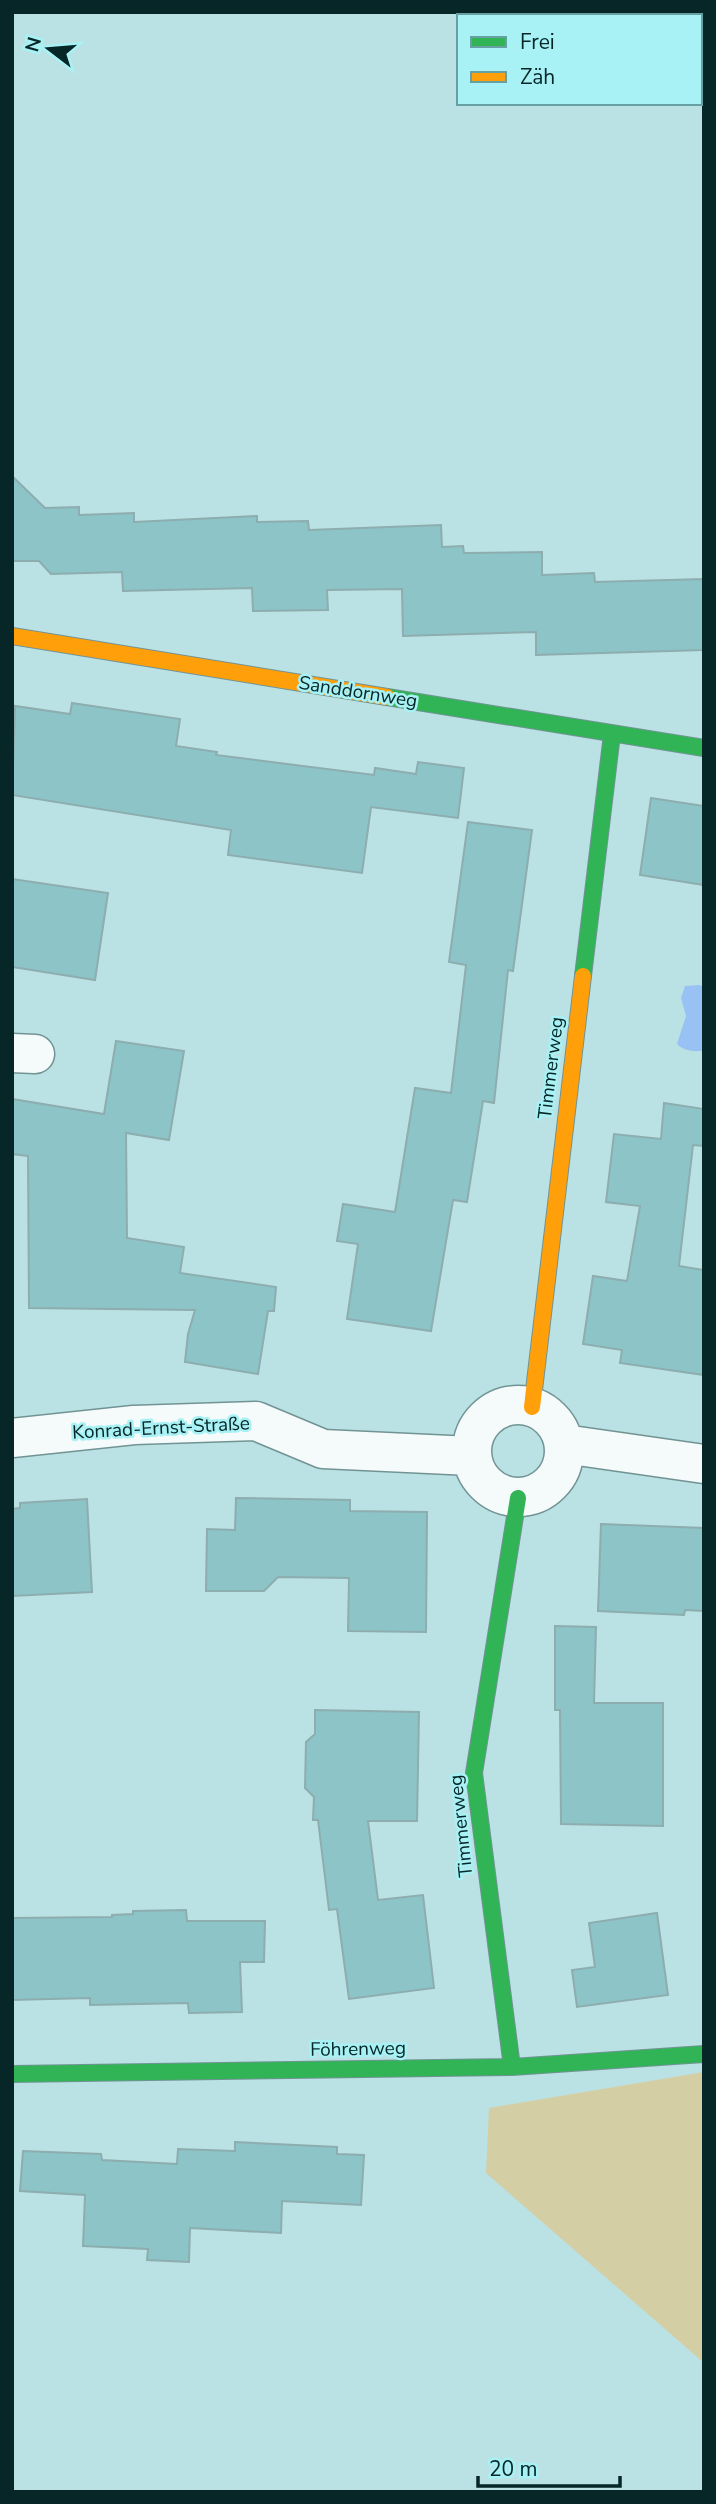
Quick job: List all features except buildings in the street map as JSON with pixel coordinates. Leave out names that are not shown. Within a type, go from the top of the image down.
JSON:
[{"type":"street","name":"Sanddornweg","points":[[12,636],[704,748]]},
{"type":"street","name":"Timmerweg","points":[[532,1407],[612,734]]},
{"type":"street","points":[[517,1405],[532,1407],[554,1421],[564,1444],[564,1460],[558,1475],[548,1487],[534,1495],[518,1498],[492,1490],[475,1469],[471,1456],[478,1426],[489,1415],[517,1405]]},
{"type":"street","name":"Konrad-Ernst-Straße","points":[[12,1438],[134,1426],[256,1421],[323,1450],[471,1456]]},
{"type":"street","points":[[564,1444],[704,1464]]},
{"type":"street","name":"Timmerweg","points":[[512,2067],[474,1773],[518,1498]]},
{"type":"street","name":"Föhrenweg","points":[[12,2074],[512,2067],[704,2054]]},
{"type":"shaded area","points":[[704,2072],[704,2363],[486,2173],[489,2108]]},
{"type":"water","points":[[685,986],[704,987],[704,1050],[693,1051],[677,1044],[686,1016],[681,998]]},
{"type":"traffic: fast","points":[[387,697],[704,748]]},
{"type":"traffic: fast","points":[[583,976],[612,734]]},
{"type":"traffic: fast","points":[[512,2067],[474,1773],[518,1498]]},
{"type":"traffic: fast","points":[[12,2074],[512,2067],[704,2054]]},
{"type":"traffic: slow","points":[[12,636],[387,697]]},
{"type":"traffic: slow","points":[[532,1407],[583,976]]}]
